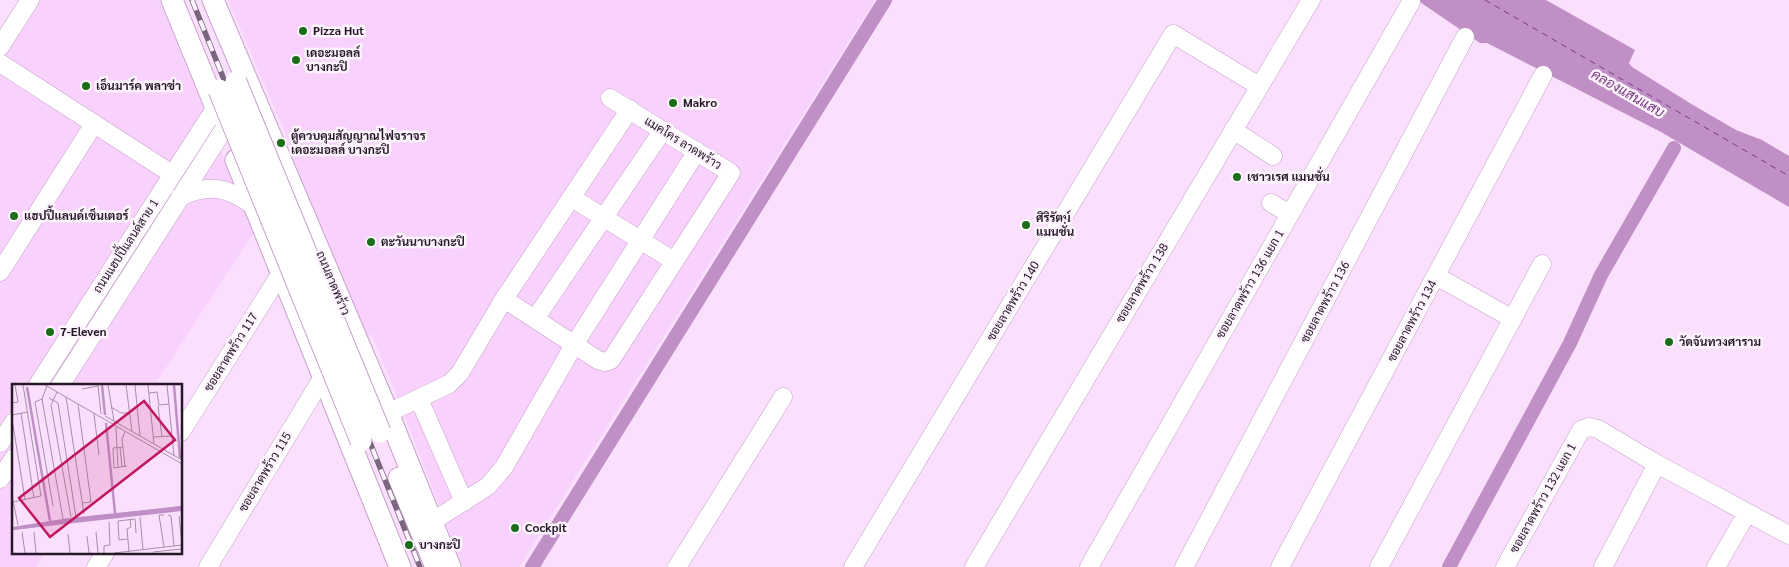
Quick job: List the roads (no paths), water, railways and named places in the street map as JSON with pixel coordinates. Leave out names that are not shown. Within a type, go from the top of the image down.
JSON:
[{"type":"main road","points":[[172,0],[400,567]]},
{"type":"main road","points":[[182,0],[412,567]]},
{"type":"main road","points":[[203,0],[384,422],[436,567]]},
{"type":"main road","name":"ถนนลาดพร้าว","points":[[213,0],[384,422],[433,521],[450,567]]},
{"type":"main road","points":[[216,107],[252,94]]},
{"type":"main road","points":[[224,129],[252,94]]},
{"type":"street","points":[[0,47],[30,0]]},
{"type":"street","name":"ซอยลาดพร้าว 138","points":[[974,567],[1311,0]]},
{"type":"street","name":"ซอยลาดพร้าว 136 แยก 1","points":[[1089,567],[1411,2]]},
{"type":"street","name":"ซอยลาดพร้าว 140","points":[[853,567],[1173,34],[1259,86]]},
{"type":"street","name":"ซอยลาดพร้าว 136","points":[[1184,567],[1466,37]]},
{"type":"street","points":[[0,63],[172,174]]},
{"type":"street","name":"ซอยลาดพร้าว 134","points":[[1280,567],[1543,75]]},
{"type":"street","name":"แมคโคร ลาดพร้าว","points":[[504,299],[598,360],[605,362],[611,360],[731,173],[610,98]]},
{"type":"street","name":"ถนนแฮปปี้แลนด์สาย 1","points":[[38,384],[216,107]]},
{"type":"street","points":[[384,422],[419,399],[449,384],[460,373],[504,299],[630,109]]},
{"type":"street","points":[[0,272],[94,124]]},
{"type":"street","name":"ถนนแฮปปี้แลนด์สาย 1","points":[[61,384],[224,129]]},
{"type":"street","points":[[535,319],[663,130]]},
{"type":"street","points":[[1232,130],[1273,156]]},
{"type":"street","points":[[433,521],[488,486],[504,467],[574,344],[698,151]]},
{"type":"street","points":[[180,197],[195,190],[206,188],[219,189],[231,192],[254,206]]},
{"type":"street","points":[[572,198],[674,261]]},
{"type":"street","points":[[1272,203],[1290,214]]},
{"type":"street","points":[[1379,567],[1542,264]]},
{"type":"street","name":"ซอยลาดพร้าว 117","points":[[182,430],[281,273]]},
{"type":"street","points":[[1436,276],[1513,319]]},
{"type":"street","name":"ซอยลาดพร้าว 115","points":[[217,563],[322,377]]},
{"type":"street","points":[[677,567],[783,397]]},
{"type":"street","points":[[419,399],[464,502]]},
{"type":"street","points":[[0,443],[12,425]]},
{"type":"street","name":"ซอยลาดพร้าว 132 แยก 1","points":[[1505,567],[1581,430],[1589,427],[1598,429],[1657,464]]},
{"type":"street","points":[[0,479],[12,461]]},
{"type":"street","points":[[1603,567],[1657,464],[1789,535]]},
{"type":"street","points":[[1716,567],[1747,513]]},
{"type":"street","points":[[96,567],[104,554]]},
{"type":"water","name":"คลองแสนแสบ","points":[[1417,0],[1546,0],[1635,50],[1629,63],[1632,67],[1736,130],[1762,140],[1789,156],[1789,207],[1661,132],[1487,43],[1480,43]]},
{"type":"waterway","points":[[532,567],[885,0]]},
{"type":"waterway","points":[[1449,567],[1570,343],[1601,275],[1674,148]]},
{"type":"railway","points":[[192,0],[420,567]]},
{"type":"place","name":"Pizza Hut","points":[[303,31]]},
{"type":"place","name":"เดอะมอลล์ บางกะปิ","points":[[296,60]]},
{"type":"place","name":"เอ็นมาร์ค พลาซ่า","points":[[86,86]]},
{"type":"place","name":"Makro","points":[[673,103]]},
{"type":"place","name":"ตู้ควบคุมสัญญาณไฟจราจร เดอะมอลล์ บางกะปิ","points":[[281,143]]},
{"type":"place","name":"เชาวเรศ แมนชั่น","points":[[1237,177]]},
{"type":"place","name":"แฮปปี้แลนด์เซ็นเตอร์","points":[[14,216]]},
{"type":"place","name":"ศิริรัตน์ แมนชั่น","points":[[1026,225]]},
{"type":"place","name":"ตะวันนาบางกะปิ","points":[[371,242]]},
{"type":"place","name":"7-Eleven","points":[[50,332]]},
{"type":"place","name":"วัดจันทวงศาราม","points":[[1669,342]]},
{"type":"place","name":"Cockpit","points":[[515,528]]},
{"type":"place","name":"บางกะปิ","points":[[409,545]]}]
